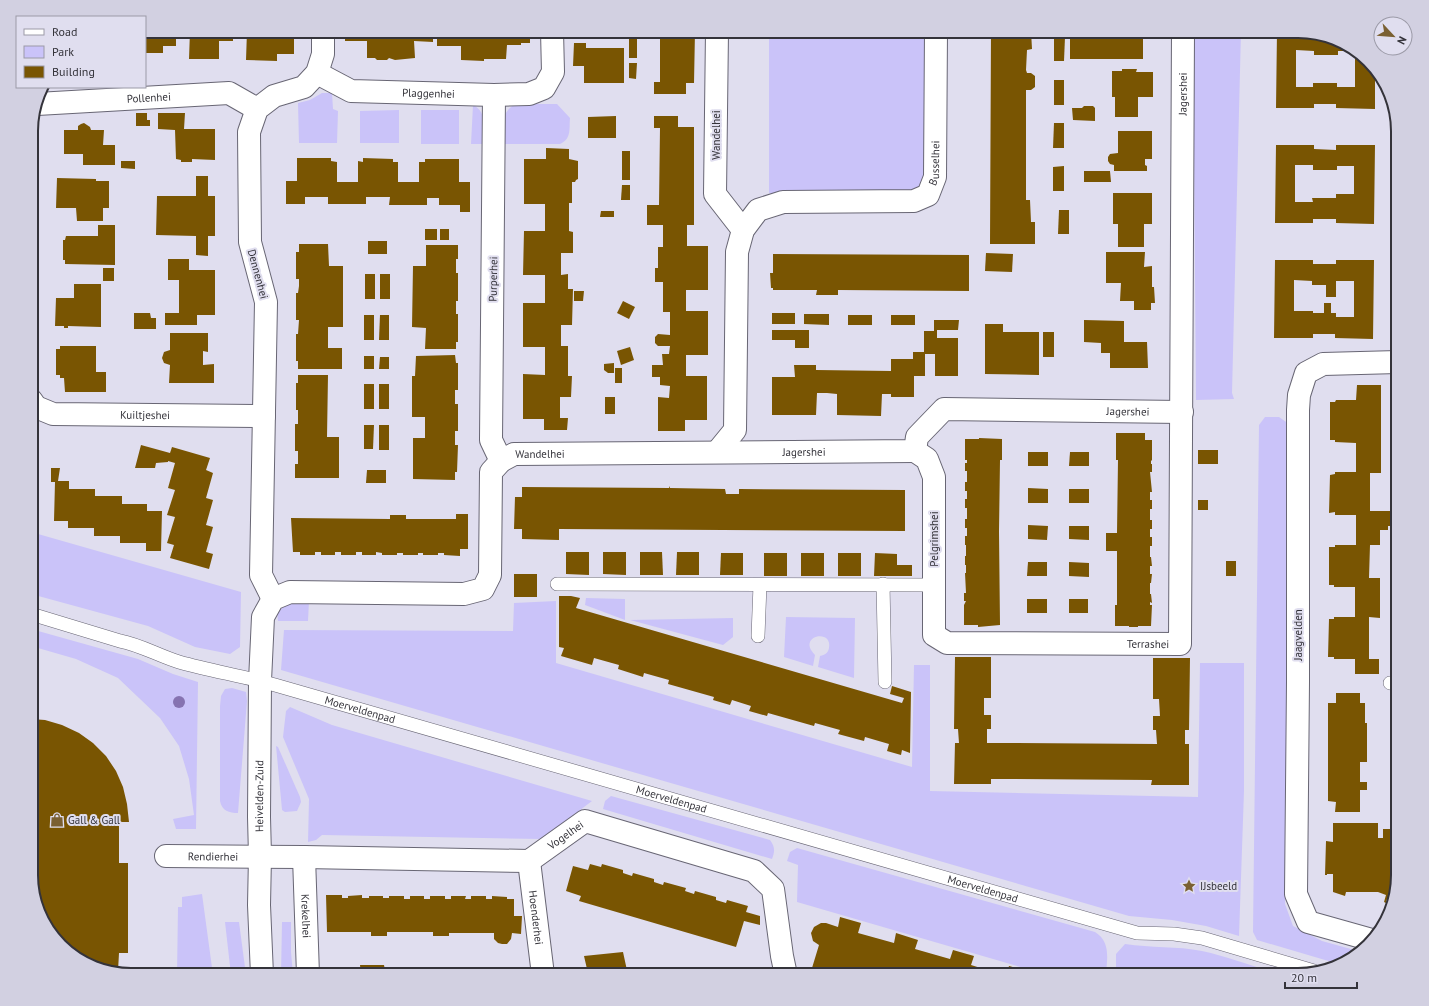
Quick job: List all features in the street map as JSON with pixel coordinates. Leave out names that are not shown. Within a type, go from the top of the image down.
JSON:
[{"type":"street","points":[[257,109],[274,96],[304,87],[317,73],[323,54],[323,38]]},
{"type":"street","name":"Plaggenhei","points":[[317,73],[351,91],[529,94],[544,88],[553,72],[552,38]]},
{"type":"street","name":"Wandelhei","points":[[717,38],[715,194],[743,230]]},
{"type":"street","name":"Busselhei","points":[[743,230],[758,210],[783,202],[914,201],[928,195],[935,177],[936,38]]},
{"type":"street","name":"Jagershei","points":[[717,452],[914,451],[917,437],[944,409],[1182,412],[1183,38]]},
{"type":"street","name":"Pollenhei","points":[[42,104],[229,93],[257,109]]},
{"type":"street","name":"Purperhei","points":[[494,94],[491,440],[501,461]]},
{"type":"street","name":"Dennenhei","points":[[257,109],[249,132],[250,242],[266,302],[261,575],[268,608]]},
{"type":"street","points":[[717,452],[735,430],[737,252],[743,230]]},
{"type":"street","name":"Jaagvelden","points":[[1366,938],[1308,922],[1296,894],[1298,410],[1299,395],[1306,373],[1323,364],[1391,362]]},
{"type":"street","name":"Kuiltjeshei","points":[[38,408],[53,414],[264,416]]},
{"type":"street","name":"Terrashei","points":[[934,635],[947,643],[1180,644],[1182,412]]},
{"type":"street","name":"Pelgrimshei","points":[[914,451],[927,459],[934,477],[934,635]]},
{"type":"street","name":"Wandelhei","points":[[268,608],[290,592],[464,594],[483,589],[490,575],[491,472],[501,461],[514,454],[717,452]]},
{"type":"street","name":"Heivelden-Zuid","points":[[262,968],[259,905],[260,681],[268,608]]},
{"type":"street","name":"Vogelhei","points":[[529,861],[585,821],[754,871],[773,889],[785,968]]},
{"type":"street","name":"Rendierhei","points":[[166,856],[260,856]]},
{"type":"street","points":[[260,856],[529,861]]},
{"type":"street","name":"Krekelhei","points":[[304,857],[308,968]]},
{"type":"street","name":"Hoenderhei","points":[[529,861],[542,968]]},
{"type":"lane","points":[[557,584],[934,584]]},
{"type":"lane","points":[[758,636],[760,584]]},
{"type":"lane","points":[[883,584],[885,682]]},
{"type":"lane","name":"Moerveldenpad","points":[[38,616],[120,641],[135,644],[177,661],[260,681],[1137,933],[1174,934],[1202,938],[1303,968]]},
{"type":"green space","points":[[769,38],[928,38],[924,182],[918,189],[910,192],[769,193]]},
{"type":"green space","points":[[1193,38],[1241,38],[1232,393],[1234,399],[1196,400]]},
{"type":"green space","points":[[322,93],[332,93],[333,109],[338,111],[337,143],[299,143],[298,103],[310,100]]},
{"type":"green space","points":[[515,104],[557,104],[570,118],[569,133],[564,142],[560,144],[501,144],[504,117],[506,112]]},
{"type":"green space","points":[[473,105],[478,108],[483,117],[484,144],[471,144]]},
{"type":"green space","points":[[399,110],[399,143],[360,143],[360,111]]},
{"type":"green space","points":[[421,110],[459,110],[459,144],[421,144]]},
{"type":"green space","points":[[1265,417],[1279,417],[1289,424],[1285,904],[1293,926],[1322,941],[1354,950],[1331,962],[1257,940],[1253,932],[1259,425]]},
{"type":"green space","points":[[38,534],[241,592],[240,647],[230,654],[195,647],[148,626],[38,596]]},
{"type":"green space","points":[[586,598],[625,599],[625,620],[585,605]]},
{"type":"green space","points":[[309,601],[308,621],[278,621],[277,612],[280,609],[288,605]]},
{"type":"green space","points":[[556,601],[556,663],[912,767],[914,665],[930,665],[930,791],[1198,797],[1200,663],[1244,663],[1244,791],[1239,936],[1206,926],[1172,920],[1129,916],[281,670],[284,630],[513,631],[514,603]]},
{"type":"green space","points":[[786,617],[855,618],[854,678],[818,667],[820,656],[826,654],[829,648],[829,642],[826,638],[821,636],[812,639],[810,643],[810,648],[815,655],[813,666],[784,657]]},
{"type":"green space","points":[[733,618],[733,637],[723,645],[630,620]]},
{"type":"green space","points":[[38,631],[138,659],[173,674],[198,682],[196,829],[176,829],[173,819],[194,815],[189,779],[179,746],[160,718],[118,678],[76,659],[38,648]]},
{"type":"green space","points":[[232,688],[246,692],[247,701],[238,813],[226,811],[222,807],[220,801],[221,696],[225,689]]},
{"type":"green space","points":[[290,707],[332,725],[592,801],[542,839],[322,835],[316,840],[308,842],[309,799],[283,737],[286,711]]},
{"type":"green space","points":[[276,746],[278,747],[300,797],[301,802],[297,811],[285,812],[282,810]]},
{"type":"green space","points":[[611,796],[770,840],[773,845],[774,854],[772,859],[603,809],[605,801]]},
{"type":"green space","points":[[797,848],[1095,932],[1104,941],[1106,946],[1106,968],[1024,968],[797,902],[798,865],[787,861],[790,852]]},
{"type":"green space","points":[[202,894],[212,968],[177,968],[178,907],[182,907],[182,897]]},
{"type":"green space","points":[[225,922],[239,922],[245,968],[230,968]]},
{"type":"green space","points":[[282,922],[291,922],[292,968],[281,968]]},
{"type":"green space","points":[[1125,944],[1183,948],[1202,951],[1260,968],[1116,968],[1116,954]]},
{"type":"building","points":[[146,38],[176,38],[176,46],[163,46],[163,53],[146,53]]},
{"type":"building","points":[[190,38],[233,38],[233,41],[219,41],[219,59],[189,59]]},
{"type":"building","points":[[247,38],[294,38],[294,54],[277,54],[277,61],[246,60]]},
{"type":"building","points":[[345,38],[433,38],[433,42],[414,41],[415,58],[395,60],[389,58],[387,60],[377,60],[375,58],[367,58],[367,41],[345,41]]},
{"type":"building","points":[[437,38],[530,38],[530,43],[521,43],[521,45],[507,45],[506,59],[484,59],[484,61],[461,60],[461,46],[437,46]]},
{"type":"building","points":[[629,38],[637,38],[637,58],[629,58]]},
{"type":"building","points":[[660,38],[695,38],[694,83],[686,83],[686,94],[654,94],[654,82],[660,82]]},
{"type":"building","points":[[991,38],[1031,38],[1032,49],[1027,50],[1026,70],[1027,73],[1031,73],[1035,76],[1035,87],[1031,90],[1026,90],[1026,200],[1030,200],[1031,222],[1035,222],[1035,244],[990,244]]},
{"type":"building","points":[[1054,38],[1065,38],[1064,61],[1054,61]]},
{"type":"building","points":[[1070,38],[1143,38],[1143,59],[1070,59]]},
{"type":"building","points":[[1277,38],[1304,38],[1316,40],[1328,43],[1346,51],[1338,51],[1338,55],[1314,55],[1314,51],[1296,50],[1296,87],[1313,87],[1313,83],[1337,83],[1337,87],[1355,87],[1355,57],[1375,79],[1375,109],[1336,108],[1336,104],[1314,104],[1314,108],[1276,108]]},
{"type":"building","points":[[574,43],[586,43],[586,48],[624,48],[624,83],[584,83],[584,66],[573,66]]},
{"type":"building","points":[[629,63],[637,63],[636,79],[629,78]]},
{"type":"building","points":[[1122,69],[1137,69],[1136,72],[1153,72],[1153,97],[1138,97],[1138,117],[1115,117],[1115,97],[1112,97],[1112,71],[1122,71]]},
{"type":"building","points":[[1054,80],[1064,80],[1064,105],[1054,105]]},
{"type":"building","points":[[1084,106],[1093,106],[1095,108],[1095,121],[1073,120],[1072,108],[1082,108]]},
{"type":"building","points":[[136,113],[147,113],[147,120],[150,120],[150,126],[136,126]]},
{"type":"building","points":[[158,113],[185,113],[184,129],[215,129],[215,160],[192,159],[192,162],[181,162],[181,160],[176,159],[175,130],[158,129]]},
{"type":"building","points":[[616,116],[616,138],[588,138],[588,117]]},
{"type":"building","points":[[654,116],[678,116],[678,127],[694,127],[694,225],[687,225],[687,246],[708,246],[708,290],[686,290],[686,311],[708,311],[708,355],[686,355],[686,376],[707,376],[707,420],[685,420],[685,431],[658,431],[658,397],[669,398],[670,386],[660,385],[660,377],[652,377],[652,365],[663,365],[662,354],[669,354],[670,346],[658,346],[655,343],[655,337],[658,334],[670,335],[670,312],[663,312],[663,282],[655,282],[655,268],[658,268],[658,247],[663,247],[663,225],[647,225],[647,205],[659,205],[660,128],[654,128]]},
{"type":"building","points":[[84,123],[90,127],[91,130],[104,130],[103,145],[115,145],[115,165],[83,165],[83,154],[64,154],[64,130],[78,130],[78,126]]},
{"type":"building","points":[[1054,123],[1064,123],[1064,148],[1053,148]]},
{"type":"building","points":[[1118,131],[1152,131],[1152,159],[1145,159],[1147,171],[1114,171],[1114,165],[1110,164],[1108,157],[1110,154],[1118,153]]},
{"type":"building","points":[[1276,145],[1314,145],[1314,149],[1336,150],[1336,145],[1375,145],[1374,224],[1336,223],[1336,219],[1313,219],[1313,223],[1275,223]],"holes":[[[1295,165],[1313,165],[1313,170],[1337,170],[1337,166],[1354,166],[1354,194],[1336,194],[1336,198],[1312,198],[1313,202],[1295,202]]]},
{"type":"building","points":[[546,148],[569,149],[569,159],[578,161],[578,179],[575,182],[572,182],[572,203],[569,203],[569,231],[573,232],[573,253],[561,253],[561,275],[568,274],[568,289],[573,289],[572,325],[561,325],[561,346],[568,346],[568,376],[572,376],[571,397],[560,397],[560,418],[568,418],[567,430],[544,430],[544,419],[523,419],[523,374],[545,375],[545,347],[523,347],[523,303],[545,303],[545,275],[523,275],[524,231],[545,231],[545,204],[524,204],[524,159],[546,159]]},
{"type":"building","points":[[622,151],[630,151],[630,180],[622,180]]},
{"type":"building","points":[[297,158],[331,158],[331,161],[337,162],[337,182],[358,182],[358,161],[363,162],[363,158],[393,159],[393,162],[398,162],[398,182],[419,182],[419,162],[425,162],[425,159],[459,159],[459,182],[470,182],[470,212],[460,212],[460,205],[439,205],[439,198],[427,198],[427,205],[389,205],[390,197],[366,197],[366,204],[328,204],[328,197],[305,197],[305,204],[286,204],[286,181],[297,181]]},
{"type":"building","points":[[121,161],[135,161],[135,169],[121,168]]},
{"type":"building","points":[[1064,166],[1064,191],[1053,191],[1053,167]]},
{"type":"building","points":[[1084,171],[1110,171],[1111,182],[1084,182]]},
{"type":"building","points":[[196,176],[208,176],[208,196],[215,196],[215,236],[208,236],[208,256],[196,255],[196,236],[156,235],[157,196],[196,196]]},
{"type":"building","points":[[57,178],[96,179],[96,181],[109,181],[109,208],[103,208],[103,221],[77,221],[76,208],[56,208]]},
{"type":"building","points":[[622,185],[630,185],[630,200],[621,200]]},
{"type":"building","points":[[1113,193],[1152,193],[1152,224],[1144,224],[1144,247],[1118,247],[1118,224],[1113,224]]},
{"type":"building","points":[[1059,210],[1069,210],[1069,234],[1058,234]]},
{"type":"building","points":[[601,211],[614,211],[614,217],[600,217]]},
{"type":"building","points":[[98,225],[115,225],[115,265],[65,264],[65,260],[63,260],[63,240],[65,240],[66,236],[98,236]]},
{"type":"building","points":[[425,229],[437,229],[437,240],[425,240]]},
{"type":"building","points":[[440,229],[449,229],[449,240],[440,240]]},
{"type":"building","points":[[368,241],[387,241],[387,254],[368,254]]},
{"type":"building","points":[[299,244],[328,244],[329,266],[343,266],[343,327],[328,327],[328,348],[342,348],[342,369],[298,369],[298,361],[296,361],[296,334],[298,334],[299,320],[296,320],[296,293],[298,293],[299,279],[296,279],[296,252],[299,252]]},
{"type":"building","points":[[426,245],[458,245],[456,273],[458,273],[458,301],[456,301],[456,314],[458,314],[458,342],[456,342],[456,349],[425,349],[426,328],[412,327],[413,266],[426,266]]},
{"type":"building","points":[[1106,252],[1145,252],[1144,267],[1152,266],[1152,287],[1154,287],[1155,303],[1151,303],[1151,310],[1134,310],[1134,301],[1120,301],[1121,283],[1106,283]]},
{"type":"building","points":[[986,253],[1013,254],[1012,272],[985,271]]},
{"type":"building","points":[[773,254],[969,255],[969,291],[838,290],[838,295],[816,295],[817,290],[773,290],[773,288],[771,288],[770,273],[773,273]]},
{"type":"building","points":[[168,259],[189,259],[189,270],[215,270],[215,315],[197,315],[197,325],[165,325],[165,313],[179,313],[179,280],[168,280]]},
{"type":"building","points":[[1275,260],[1313,260],[1313,264],[1336,264],[1336,260],[1374,260],[1373,339],[1335,338],[1335,334],[1313,334],[1313,338],[1274,338]],"holes":[[[1294,280],[1312,281],[1312,285],[1326,285],[1326,297],[1336,297],[1336,281],[1354,281],[1354,317],[1336,317],[1336,313],[1331,313],[1331,303],[1324,303],[1324,313],[1313,313],[1313,311],[1294,311]]]},
{"type":"building","points":[[103,268],[114,268],[114,281],[103,281]]},
{"type":"building","points":[[365,274],[375,274],[375,299],[365,299]]},
{"type":"building","points":[[380,274],[390,274],[390,299],[380,299]]},
{"type":"building","points":[[74,284],[101,284],[101,327],[68,326],[68,328],[64,328],[64,326],[55,326],[56,298],[74,298]]},
{"type":"building","points":[[574,291],[584,291],[583,301],[574,301]]},
{"type":"building","points":[[623,301],[635,307],[629,319],[617,313]]},
{"type":"building","points":[[134,313],[150,313],[151,318],[156,318],[156,329],[134,329]]},
{"type":"building","points":[[772,313],[795,313],[795,324],[772,324]]},
{"type":"building","points":[[804,314],[829,314],[829,325],[804,324]]},
{"type":"building","points":[[364,315],[374,315],[374,340],[364,340]]},
{"type":"building","points":[[380,315],[389,315],[389,340],[379,340]]},
{"type":"building","points":[[848,315],[872,315],[872,325],[848,325]]},
{"type":"building","points":[[891,315],[915,315],[915,325],[891,325]]},
{"type":"building","points":[[934,320],[959,320],[958,330],[937,330],[937,338],[958,338],[958,376],[935,376],[935,354],[925,354],[925,376],[914,376],[914,397],[891,397],[891,394],[882,394],[881,416],[837,415],[837,394],[827,393],[817,393],[816,415],[772,415],[772,377],[795,377],[794,365],[816,365],[816,370],[891,371],[891,359],[913,359],[913,352],[924,352],[924,331],[934,331]]},
{"type":"building","points":[[1084,320],[1124,321],[1124,342],[1147,342],[1148,368],[1110,368],[1110,353],[1101,353],[1101,343],[1084,342]]},
{"type":"building","points":[[985,324],[1003,324],[1003,332],[1039,332],[1039,375],[985,374]]},
{"type":"building","points":[[772,330],[809,330],[809,348],[795,348],[795,340],[772,340]]},
{"type":"building","points":[[1043,332],[1054,332],[1054,357],[1043,357]]},
{"type":"building","points":[[170,333],[208,333],[208,352],[203,351],[203,365],[214,364],[214,383],[169,383],[170,365],[164,363],[162,358],[164,352],[170,350]]},
{"type":"building","points":[[60,346],[96,346],[96,372],[106,372],[106,392],[65,392],[64,378],[60,378],[60,375],[56,375],[56,349],[60,349]]},
{"type":"building","points":[[630,347],[634,360],[621,365],[617,351]]},
{"type":"building","points":[[455,355],[456,363],[458,363],[458,390],[455,390],[455,404],[458,404],[458,431],[455,431],[455,445],[458,445],[457,472],[455,472],[455,480],[413,479],[413,438],[425,438],[425,417],[412,417],[412,376],[415,376],[416,356]]},
{"type":"building","points":[[364,356],[374,356],[374,369],[364,369]]},
{"type":"building","points":[[380,357],[389,357],[389,369],[379,369]]},
{"type":"building","points":[[614,363],[614,373],[608,373],[604,370],[604,364]]},
{"type":"building","points":[[615,368],[622,368],[622,383],[615,383]]},
{"type":"building","points":[[298,375],[328,375],[327,437],[339,437],[339,478],[295,478],[295,464],[298,464],[298,451],[295,451],[295,424],[298,424],[298,410],[296,410],[296,383],[298,383]]},
{"type":"building","points":[[364,384],[374,384],[374,409],[364,409]]},
{"type":"building","points":[[379,384],[389,384],[389,409],[379,409]]},
{"type":"building","points":[[1357,385],[1381,385],[1381,473],[1370,473],[1370,511],[1391,511],[1391,526],[1388,526],[1388,530],[1380,530],[1380,545],[1370,545],[1369,578],[1380,578],[1380,618],[1369,617],[1369,659],[1379,659],[1379,674],[1355,674],[1355,659],[1334,659],[1334,657],[1328,657],[1329,619],[1334,619],[1334,617],[1355,617],[1355,587],[1334,587],[1334,585],[1329,585],[1329,547],[1335,547],[1335,545],[1356,545],[1356,515],[1335,515],[1335,512],[1329,513],[1330,475],[1335,474],[1335,472],[1356,472],[1356,443],[1335,442],[1335,440],[1330,440],[1330,402],[1335,402],[1336,400],[1356,400]]},
{"type":"building","points":[[605,397],[615,397],[615,414],[605,414]]},
{"type":"building","points":[[364,425],[374,425],[373,449],[364,449]]},
{"type":"building","points":[[379,425],[389,425],[389,450],[379,450]]},
{"type":"building","points":[[1116,433],[1145,433],[1145,440],[1152,440],[1152,472],[1150,472],[1152,492],[1150,492],[1150,500],[1152,500],[1152,509],[1150,509],[1150,520],[1152,520],[1152,529],[1150,529],[1150,537],[1152,537],[1152,546],[1150,546],[1152,566],[1150,566],[1150,574],[1152,574],[1150,583],[1152,603],[1150,602],[1150,605],[1152,605],[1151,626],[1115,626],[1115,605],[1117,605],[1117,551],[1106,551],[1106,533],[1117,533],[1118,460],[1116,460]]},
{"type":"building","points":[[965,439],[1002,439],[1002,460],[1000,460],[999,532],[1000,625],[978,627],[978,625],[964,625],[964,605],[966,601],[964,601],[964,593],[966,593],[965,536],[967,536],[967,528],[965,528],[965,519],[967,519],[965,499],[967,499],[967,491],[965,491],[965,482],[967,482],[967,471],[965,471],[965,463],[967,463],[967,460],[965,460]]},
{"type":"building","points":[[141,445],[170,453],[172,447],[210,458],[206,470],[213,473],[206,498],[213,500],[206,525],[213,527],[206,552],[213,554],[209,569],[170,558],[174,545],[167,543],[175,517],[167,515],[175,490],[168,488],[175,463],[168,461],[156,463],[155,468],[135,468]]},
{"type":"building","points":[[1198,450],[1218,450],[1218,464],[1198,464]]},
{"type":"building","points":[[1028,452],[1048,452],[1048,466],[1028,466]]},
{"type":"building","points":[[1070,452],[1089,452],[1089,466],[1069,466]]},
{"type":"building","points":[[51,468],[60,468],[58,481],[69,481],[69,489],[95,489],[95,496],[122,496],[122,504],[147,504],[147,511],[162,511],[161,551],[146,551],[146,543],[120,543],[120,536],[94,536],[94,528],[68,528],[68,521],[54,521],[55,482],[51,482]]},
{"type":"building","points":[[367,470],[386,470],[386,483],[366,483]]},
{"type":"building","points":[[670,486],[670,488],[725,489],[726,494],[739,494],[739,489],[905,490],[905,531],[559,529],[559,540],[522,539],[522,529],[514,529],[515,497],[522,497],[522,487],[669,488]]},
{"type":"building","points":[[1028,488],[1048,489],[1048,503],[1028,503]]},
{"type":"building","points":[[1069,489],[1089,489],[1089,503],[1069,503]]},
{"type":"building","points":[[1198,500],[1208,500],[1208,510],[1198,510]]},
{"type":"building","points":[[456,514],[468,514],[468,549],[460,549],[460,556],[444,555],[444,553],[438,553],[438,555],[423,555],[423,553],[418,553],[418,555],[403,555],[403,553],[397,553],[397,555],[382,555],[382,553],[376,552],[376,555],[362,555],[362,552],[356,552],[356,555],[341,555],[341,552],[335,552],[335,555],[321,555],[321,552],[315,552],[315,555],[300,555],[300,552],[293,552],[291,518],[390,519],[390,515],[406,515],[406,519],[456,519]]},
{"type":"building","points":[[1028,525],[1048,526],[1047,540],[1028,539]]},
{"type":"building","points":[[1069,526],[1089,526],[1089,540],[1069,539]]},
{"type":"building","points":[[566,552],[589,552],[589,575],[566,574]]},
{"type":"building","points":[[603,552],[626,552],[626,575],[603,574]]},
{"type":"building","points":[[640,552],[662,552],[663,575],[640,575]]},
{"type":"building","points":[[677,552],[699,552],[699,575],[676,575]]},
{"type":"building","points":[[721,553],[743,553],[743,575],[720,575]]},
{"type":"building","points":[[764,553],[787,553],[787,576],[764,576]]},
{"type":"building","points":[[801,553],[824,553],[824,576],[801,576]]},
{"type":"building","points":[[838,553],[861,553],[861,576],[838,576]]},
{"type":"building","points":[[875,553],[897,554],[897,565],[912,565],[912,576],[874,576]]},
{"type":"building","points":[[1226,561],[1236,561],[1236,576],[1226,576]]},
{"type":"building","points":[[1028,562],[1047,562],[1047,576],[1027,576]]},
{"type":"building","points":[[1069,562],[1089,563],[1089,577],[1069,576]]},
{"type":"building","points":[[514,574],[537,574],[537,597],[514,597]]},
{"type":"building","points":[[559,596],[580,598],[576,608],[902,703],[904,698],[890,694],[892,686],[911,692],[910,753],[902,750],[901,755],[887,751],[889,744],[865,737],[864,741],[838,734],[840,730],[815,723],[814,726],[768,713],[767,716],[749,711],[751,706],[732,700],[730,705],[713,700],[714,697],[668,684],[669,680],[644,673],[643,677],[618,669],[619,665],[594,658],[592,665],[561,656],[564,648],[559,647]]},
{"type":"building","points":[[1027,599],[1047,599],[1047,613],[1027,613]]},
{"type":"building","points":[[1069,599],[1088,599],[1088,613],[1069,613]]},
{"type":"building","points":[[955,657],[991,657],[991,698],[984,698],[984,715],[991,715],[991,729],[987,729],[987,743],[1157,744],[1156,730],[1153,730],[1153,716],[1160,716],[1159,699],[1153,699],[1153,658],[1190,658],[1189,730],[1185,730],[1185,744],[1189,744],[1189,785],[1151,785],[1152,780],[1001,779],[991,779],[991,784],[954,784],[955,743],[959,743],[958,729],[954,729]]},
{"type":"building","points":[[1336,693],[1360,693],[1360,703],[1365,703],[1365,723],[1367,723],[1367,762],[1360,762],[1360,782],[1367,782],[1367,790],[1360,790],[1360,812],[1335,812],[1336,802],[1328,801],[1328,703],[1336,703]]},
{"type":"building","points":[[38,720],[62,725],[79,733],[93,743],[106,756],[116,771],[123,787],[129,822],[119,822],[119,863],[128,863],[128,953],[119,953],[118,967],[101,963],[84,956],[74,949],[61,936],[50,922],[45,911],[38,881]]},
{"type":"building","points":[[1333,823],[1378,823],[1378,838],[1383,838],[1383,829],[1391,829],[1391,881],[1386,903],[1384,902],[1386,895],[1378,892],[1346,892],[1345,896],[1333,892],[1333,874],[1325,875],[1326,841],[1333,842]]},
{"type":"building","points":[[590,864],[601,867],[602,864],[623,870],[623,873],[632,876],[633,873],[654,879],[654,882],[663,885],[664,882],[686,888],[685,891],[694,894],[695,891],[716,897],[716,900],[726,903],[727,900],[748,906],[746,912],[760,916],[760,925],[744,921],[736,947],[579,901],[581,896],[566,891],[573,866],[588,870]]},
{"type":"building","points":[[326,895],[342,895],[342,898],[362,895],[362,898],[369,898],[369,896],[383,896],[383,898],[389,898],[389,896],[404,896],[404,899],[410,899],[410,896],[424,896],[424,899],[430,899],[430,896],[445,896],[445,899],[451,899],[451,896],[466,896],[465,899],[471,899],[471,896],[486,896],[486,899],[492,899],[492,896],[507,897],[507,899],[514,899],[514,916],[522,916],[521,934],[512,933],[511,939],[507,944],[502,944],[498,943],[494,939],[494,933],[449,933],[449,936],[433,936],[433,932],[387,932],[387,936],[371,936],[371,932],[327,932]]},
{"type":"building","points":[[840,917],[861,923],[858,933],[894,943],[896,933],[918,940],[915,949],[950,959],[953,950],[974,956],[971,965],[981,968],[812,968],[819,945],[813,941],[811,933],[814,927],[821,923],[826,923],[838,927]]},
{"type":"building","points":[[623,952],[626,968],[587,968],[584,956]]},
{"type":"building","points":[[360,965],[384,965],[385,968],[360,968]]},
{"type":"building","points":[[478,967],[511,967],[511,968]]},
{"type":"place","name":"Gall & Gall","points":[[57,820]]},
{"type":"place","name":"IJsbeeld","points":[[1189,886]]}]
